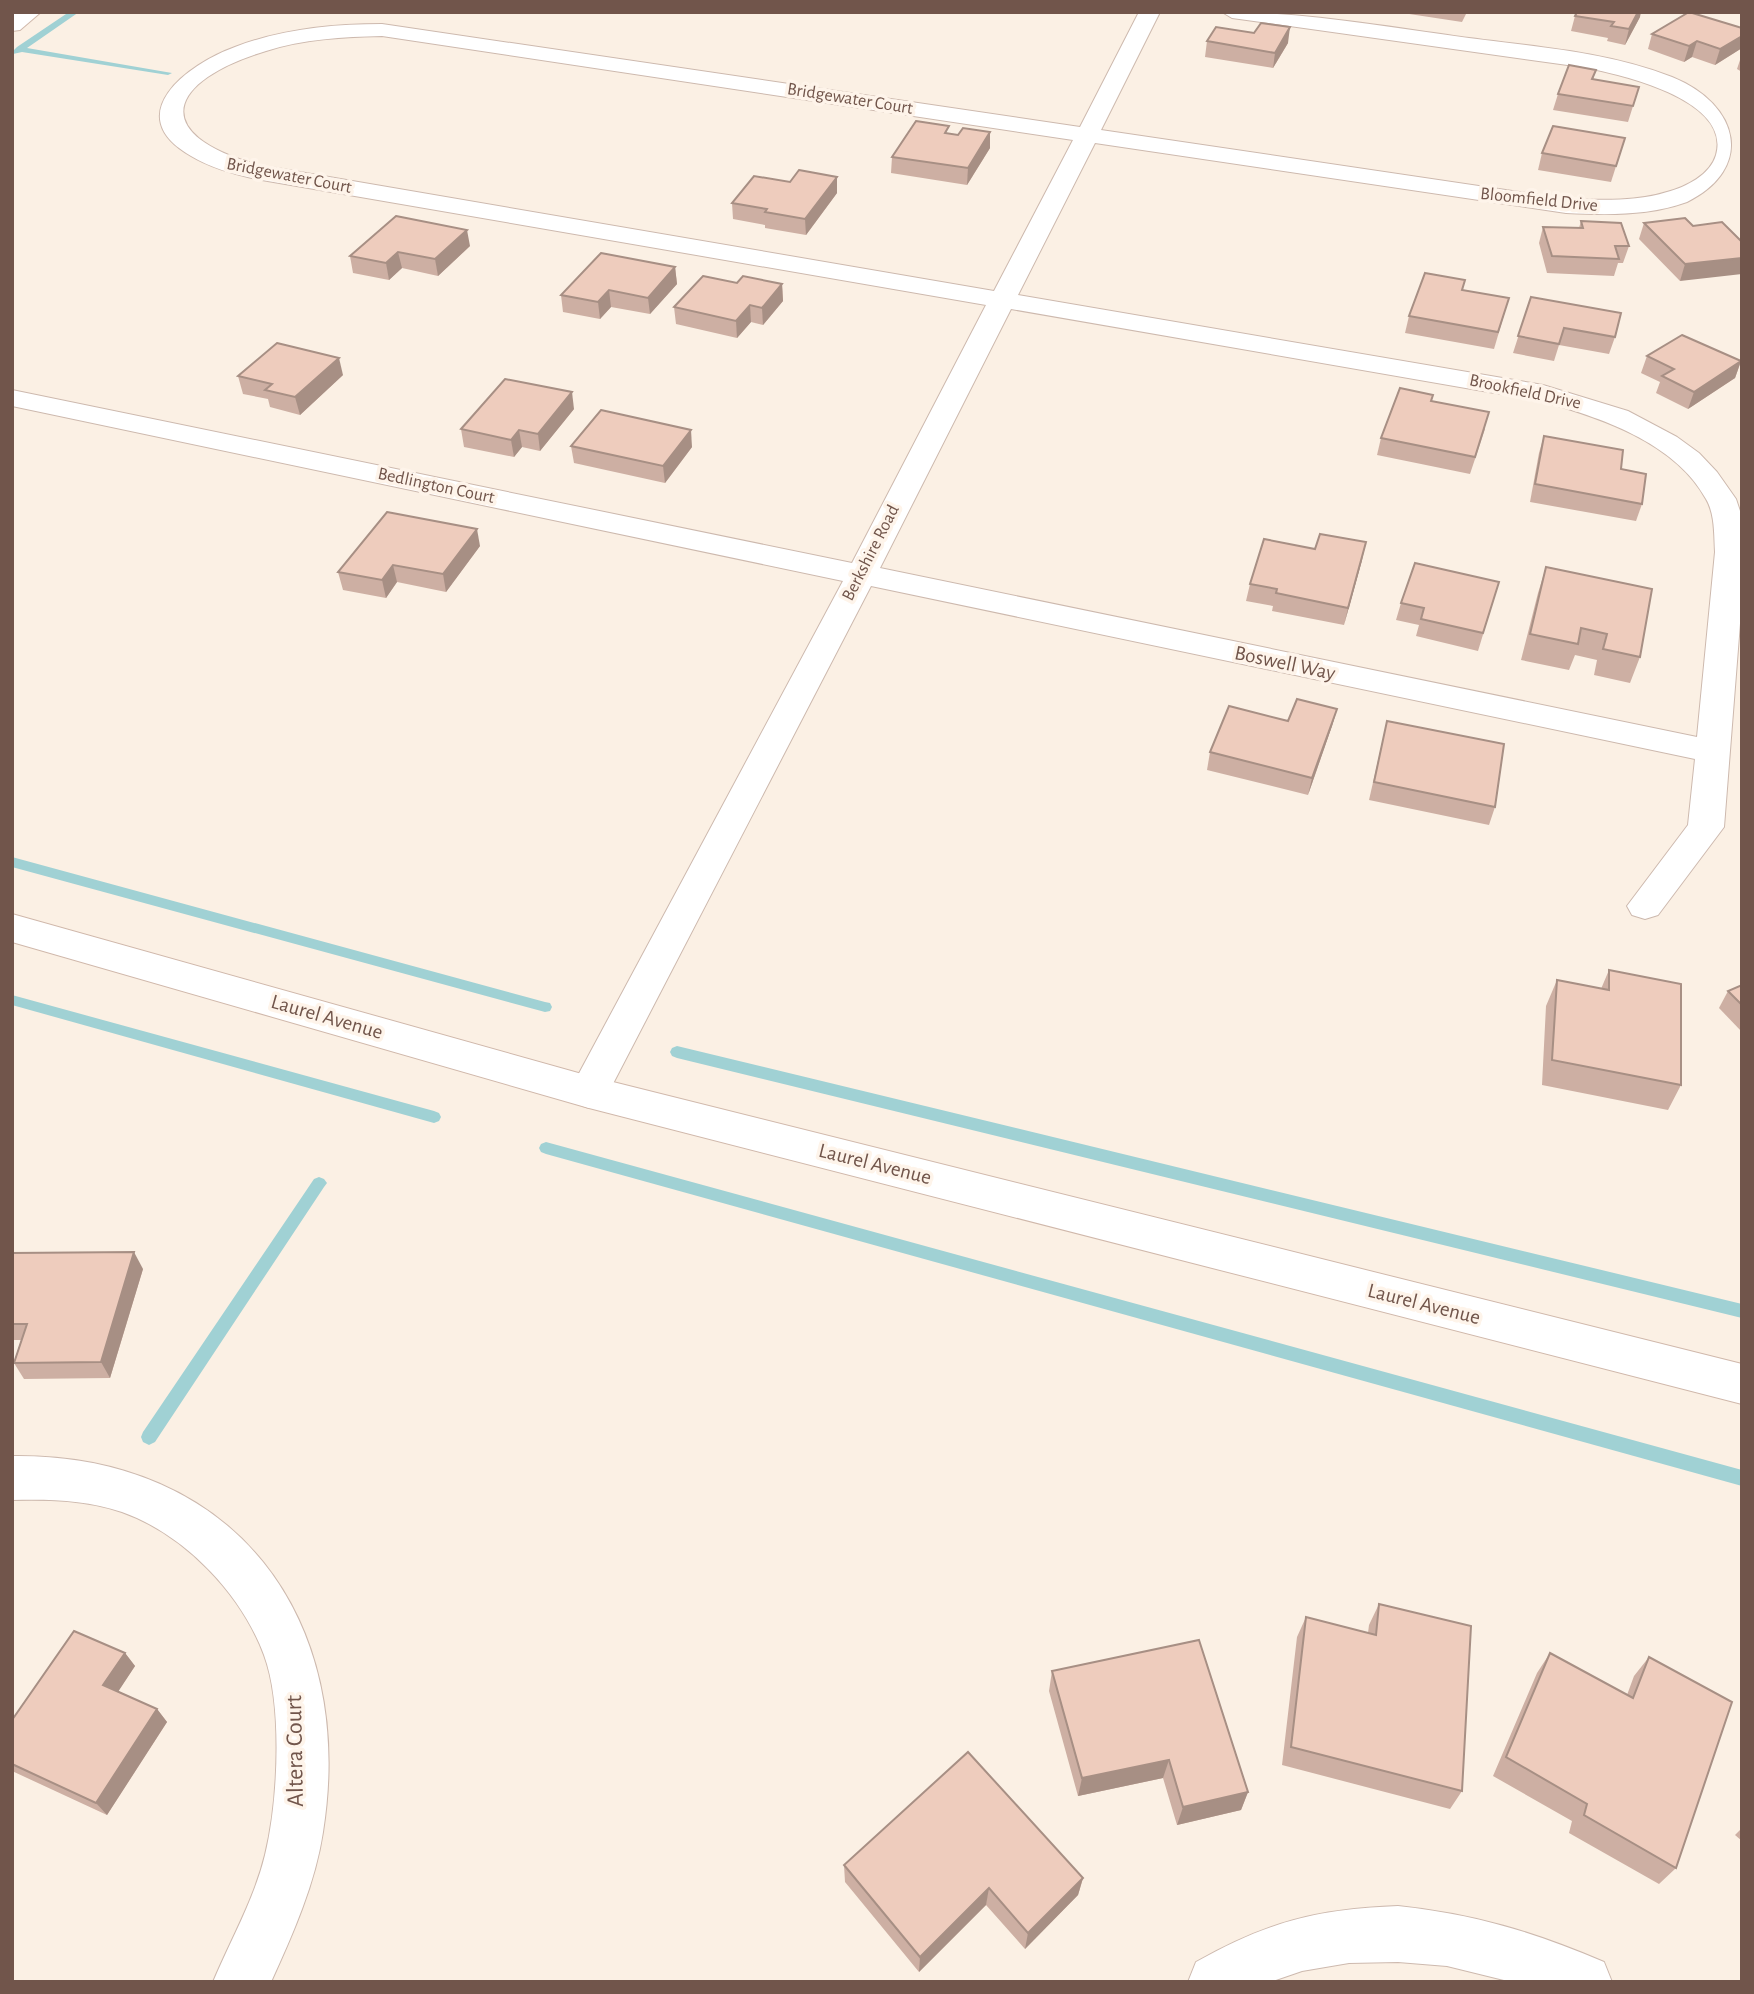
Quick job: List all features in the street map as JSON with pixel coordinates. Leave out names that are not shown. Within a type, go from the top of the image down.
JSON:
[{"type":"street","points":[[12,24],[31,12]]},
{"type":"street","name":"Berkshire Road","points":[[589,1092],[861,575],[1150,12]]},
{"type":"street","name":"Bloomfield Drive","points":[[1086,135],[1544,204],[1588,207],[1643,204],[1685,194],[1713,177],[1728,155],[1728,132],[1713,113],[1688,95],[1629,71],[1569,58],[1232,12]]},
{"type":"street","name":"Bridgewater Court","points":[[1000,300],[229,166],[193,150],[178,138],[171,125],[170,112],[176,96],[189,81],[237,53],[299,35],[382,30],[1086,135]]},
{"type":"street","name":"Brookfield Drive","points":[[1000,300],[1543,393],[1606,411],[1663,441],[1707,481],[1721,500],[1728,525],[1730,552],[1710,751],[1706,827],[1645,906]]},
{"type":"street","name":"Bedlington Court","points":[[12,398],[861,575]]},
{"type":"street","name":"Boswell Way","points":[[861,575],[1710,751]]},
{"type":"street","name":"Laurel Avenue","points":[[12,928],[589,1092],[1742,1384]]},
{"type":"street","name":"Altera Court","points":[[12,1478],[49,1477],[97,1483],[132,1492],[189,1522],[224,1551],[260,1595],[288,1653],[299,1712],[300,1783],[292,1853],[268,1928],[241,1982]]},
{"type":"street","points":[[1216,1982],[1275,1952],[1338,1936],[1396,1932],[1500,1951],[1584,1982]]},
{"type":"building","points":[[1577,12],[1638,12],[1629,29],[1611,26],[1614,22],[1575,16]]},
{"type":"building","points":[[1689,12],[1742,28],[1742,36],[1720,49],[1697,41],[1689,46],[1652,34]]},
{"type":"building","points":[[1261,23],[1290,27],[1275,53],[1207,41],[1216,27],[1254,33]]},
{"type":"building","points":[[1569,65],[1596,70],[1592,79],[1639,87],[1633,106],[1558,94]]},
{"type":"building","points":[[916,121],[949,126],[945,133],[958,135],[963,128],[990,132],[968,168],[892,157]]},
{"type":"building","points":[[1553,126],[1625,138],[1616,166],[1542,153]]},
{"type":"building","points":[[799,170],[837,177],[805,219],[732,203],[754,176],[790,182]]},
{"type":"building","points":[[396,216],[467,230],[435,259],[398,252],[386,263],[350,256]]},
{"type":"building","points":[[1685,218],[1693,226],[1722,222],[1742,242],[1742,258],[1685,264],[1644,223]]},
{"type":"building","points":[[1581,221],[1621,223],[1629,246],[1615,246],[1619,259],[1552,256],[1543,227],[1583,228]]},
{"type":"building","points":[[601,253],[675,267],[648,298],[609,290],[598,302],[561,295]]},
{"type":"building","points":[[1425,273],[1465,280],[1462,290],[1509,298],[1498,332],[1409,316]]},
{"type":"building","points":[[703,276],[737,283],[743,276],[782,284],[762,308],[750,305],[736,321],[674,307]]},
{"type":"building","points":[[1531,297],[1621,313],[1615,337],[1564,328],[1559,344],[1518,336]]},
{"type":"building","points":[[1682,335],[1741,361],[1694,392],[1662,376],[1674,369],[1647,356]]},
{"type":"building","points":[[277,343],[339,358],[295,397],[265,390],[272,384],[238,376]]},
{"type":"building","points":[[505,379],[572,392],[538,434],[519,430],[511,440],[461,429]]},
{"type":"building","points":[[1400,388],[1433,395],[1431,401],[1489,412],[1475,457],[1381,438]]},
{"type":"building","points":[[601,410],[691,430],[663,466],[571,446]]},
{"type":"building","points":[[1544,436],[1623,450],[1621,469],[1646,474],[1642,504],[1535,484]]},
{"type":"building","points":[[387,512],[477,529],[443,574],[393,565],[382,580],[338,572]]},
{"type":"building","points":[[1320,534],[1366,542],[1348,608],[1276,593],[1277,589],[1250,584],[1264,539],[1315,549]]},
{"type":"building","points":[[1415,563],[1499,582],[1483,633],[1421,619],[1424,608],[1401,603]]},
{"type":"building","points":[[1546,567],[1652,589],[1640,657],[1603,649],[1607,634],[1581,628],[1578,644],[1530,634]]},
{"type":"building","points":[[1297,699],[1337,709],[1312,778],[1210,752],[1229,706],[1288,721]]},
{"type":"building","points":[[1387,721],[1504,744],[1495,807],[1374,782]]},
{"type":"building","points":[[1609,970],[1681,984],[1681,1085],[1552,1060],[1557,980],[1609,990]]},
{"type":"building","points":[[1742,985],[1742,1005],[1728,991]]},
{"type":"building","points":[[134,1252],[101,1362],[14,1363],[27,1324],[12,1324],[12,1253]]},
{"type":"building","points":[[1379,1604],[1471,1626],[1462,1791],[1291,1747],[1306,1617],[1376,1635]]},
{"type":"building","points":[[74,1631],[125,1653],[103,1685],[157,1709],[96,1803],[12,1764],[12,1720]]},
{"type":"building","points":[[1199,1640],[1248,1792],[1183,1807],[1169,1760],[1082,1778],[1052,1671]]},
{"type":"building","points":[[1550,1653],[1633,1698],[1649,1657],[1732,1702],[1676,1868],[1584,1815],[1587,1804],[1506,1757]]},
{"type":"building","points":[[968,1752],[1083,1878],[1028,1933],[989,1888],[920,1957],[844,1865]]},
{"type":"waterway","points":[[20,49],[75,12]]},
{"type":"waterway","points":[[16,52],[20,49]]},
{"type":"waterway","points":[[20,49],[168,73]]},
{"type":"waterway","points":[[12,862],[545,1007]]},
{"type":"waterway","points":[[12,1000],[434,1117]]},
{"type":"waterway","points":[[677,1052],[1742,1311]]},
{"type":"waterway","points":[[546,1148],[1742,1478]]},
{"type":"waterway","points":[[149,1437],[319,1183]]}]
